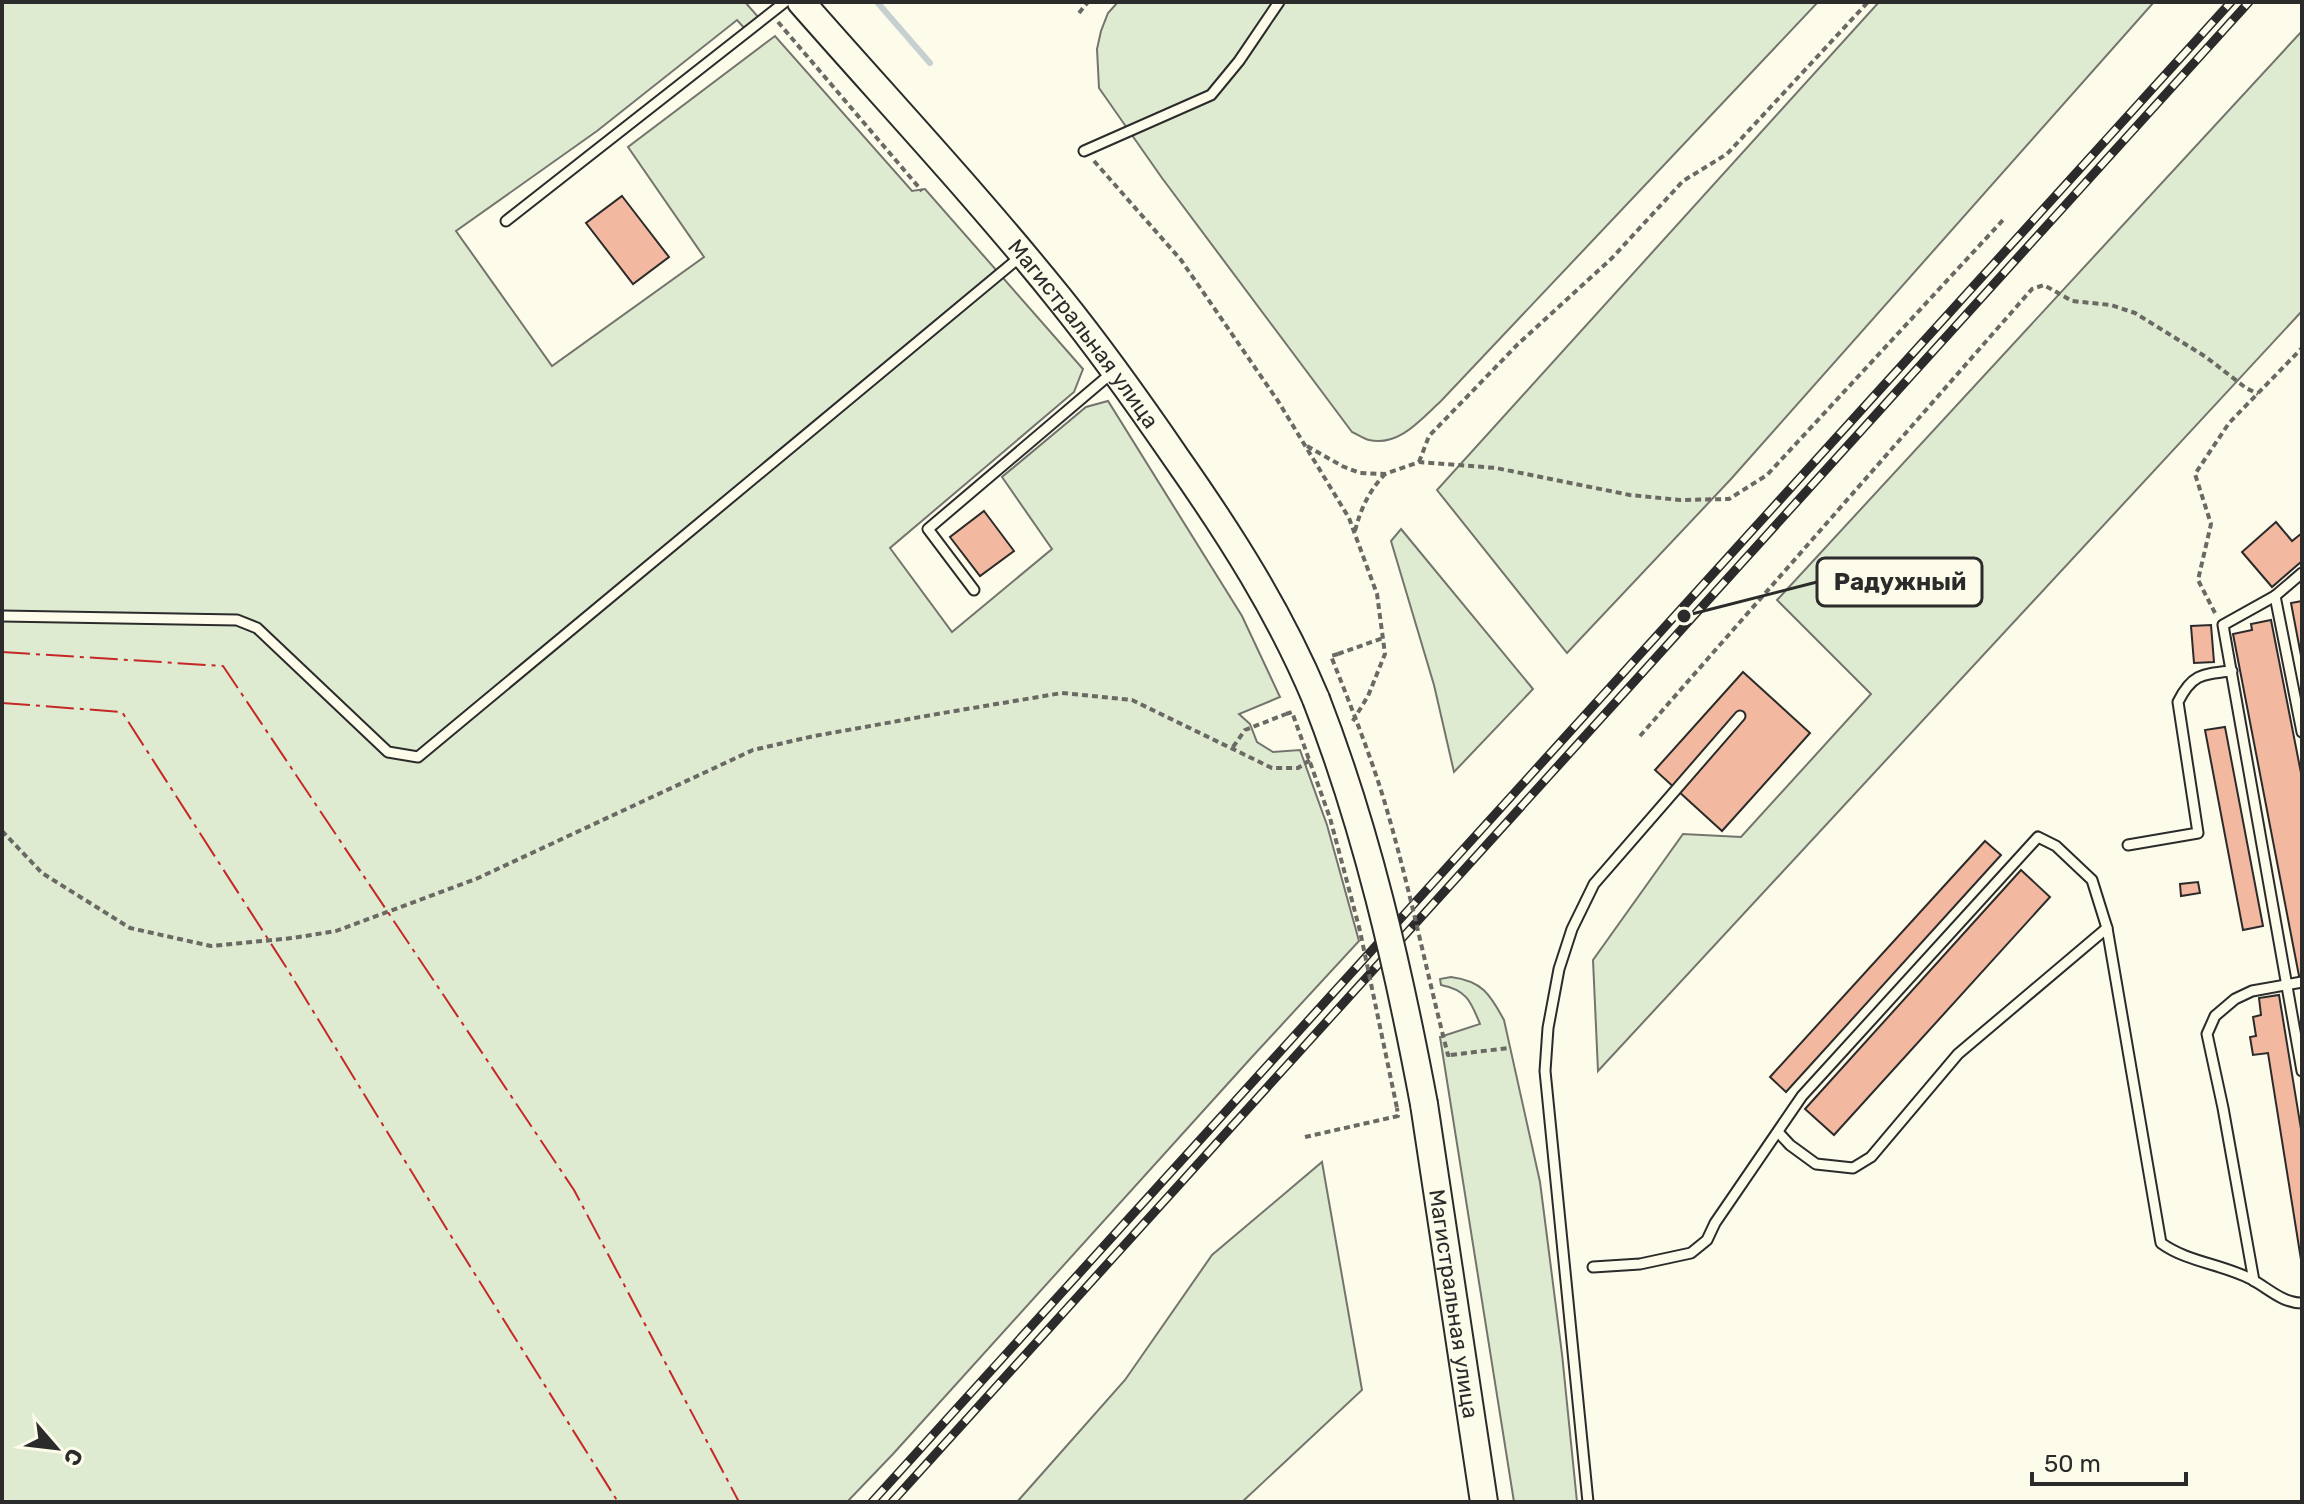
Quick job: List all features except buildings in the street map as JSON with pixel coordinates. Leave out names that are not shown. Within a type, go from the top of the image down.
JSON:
[{"type":"main road","name":"Магистральная улица","points":[[801,2],[1061,299],[1151,421],[1229,536],[1271,603],[1300,663],[1342,769],[1389,934],[1424,1104],[1484,1502]]},
{"type":"lane","points":[[506,221],[785,2]]},
{"type":"lane","points":[[1084,151],[1211,95],[1239,61],[1279,2]]},
{"type":"lane","points":[[2,616],[237,620],[257,628],[388,752],[418,757],[1023,255]]},
{"type":"lane","points":[[974,590],[928,529],[1114,371]]},
{"type":"lane","points":[[2302,573],[2275,596],[2223,625],[2302,1071]]},
{"type":"lane","points":[[2275,596],[2302,732]]},
{"type":"lane","points":[[2128,845],[2198,833],[2178,702],[2191,680],[2204,674],[2232,671]]},
{"type":"lane","points":[[1588,1502],[1545,1071],[1548,1028],[1559,969],[1572,929],[1594,884],[1740,716]]},
{"type":"lane","points":[[1593,1267],[1640,1264],[1691,1253],[1707,1240],[1715,1223],[1802,1096],[2038,837],[2056,846],[2092,880],[2107,928],[2161,1243],[2172,1251],[2254,1281],[2290,1303],[2302,1303]]},
{"type":"lane","points":[[1778,1132],[1816,1164],[1853,1168],[1871,1157],[1958,1054],[2107,928]]},
{"type":"lane","points":[[2254,1281],[2207,1034],[2215,1016],[2235,999],[2252,991],[2302,982]]},
{"type":"path","points":[[1078,2],[1079,13],[1088,2]]},
{"type":"path","points":[[1419,462],[1429,436],[1518,344],[1612,258],[1683,181],[1727,154],[1868,2]]},
{"type":"path","points":[[771,14],[922,191]]},
{"type":"path","points":[[1084,151],[1181,260],[1278,401],[1349,518],[1377,594],[1385,654],[1368,696],[1347,730]]},
{"type":"path","points":[[1304,445],[1360,473],[1385,474],[1419,462],[1496,468],[1630,495],[1680,500],[1729,499],[1767,475],[2003,220]]},
{"type":"path","points":[[1640,736],[2032,289],[2044,285],[2072,301],[2111,305],[2135,313],[2258,394]]},
{"type":"path","points":[[2223,625],[2198,580],[2211,524],[2195,474],[2229,423],[2302,348]]},
{"type":"path","points":[[1355,534],[1361,508],[1372,488],[1385,474]]},
{"type":"path","points":[[1383,638],[1331,656],[1366,744],[1383,798],[1448,1055],[1508,1048]]},
{"type":"path","points":[[2,831],[42,873],[130,928],[211,946],[336,931],[476,879],[753,750],[814,736],[1062,693],[1132,700],[1272,768],[1298,768],[1319,754]]},
{"type":"path","points":[[1232,748],[1245,730],[1292,712],[1330,818],[1360,931],[1397,1108],[1398,1116],[1305,1137]]},
{"type":"green space","points":[[2,2],[745,2],[760,19],[746,30],[737,20],[597,131],[456,231],[552,366],[704,257],[628,147],[775,36],[912,191],[925,189],[1083,369],[1074,392],[890,548],[952,632],[1052,549],[1002,477],[1086,407],[1108,401],[1242,616],[1280,697],[1239,714],[1250,724],[1257,742],[1273,752],[1300,750],[1327,825],[1359,941],[847,1502],[2,1502]]},
{"type":"green space","points":[[1118,2],[1818,2],[1441,401],[1409,430],[1380,441],[1352,432],[1162,178],[1099,88],[1097,49],[1108,13]]},
{"type":"green space","points":[[1879,2],[2154,2],[1731,479],[1567,653],[1437,490]]},
{"type":"green space","points":[[2302,31],[2302,311],[1598,1071],[1593,960],[1683,834],[1741,837],[1871,694],[1777,600]]},
{"type":"green space","points":[[1401,529],[1533,689],[1454,772],[1434,685],[1391,541]]},
{"type":"green space","points":[[1451,977],[1484,990],[1504,1020],[1540,1182],[1577,1502],[1514,1502],[1440,1037],[1480,1024],[1467,998],[1457,990],[1441,985],[1440,979]]},
{"type":"green space","points":[[1322,1162],[1362,1390],[1242,1502],[1017,1502],[1125,1380],[1212,1255]]},
{"type":"waterway","points":[[877,2],[930,63]]},
{"type":"railway","points":[[872,1502],[2231,2]]},
{"type":"railway","points":[[892,1502],[2249,2]]},
{"type":"power","points":[[2,652],[223,666],[574,1190],[739,1502]]},
{"type":"power","points":[[2,703],[122,712],[286,967],[618,1502]]},
{"type":"place","name":"Радужный","points":[[1684,616]]}]
